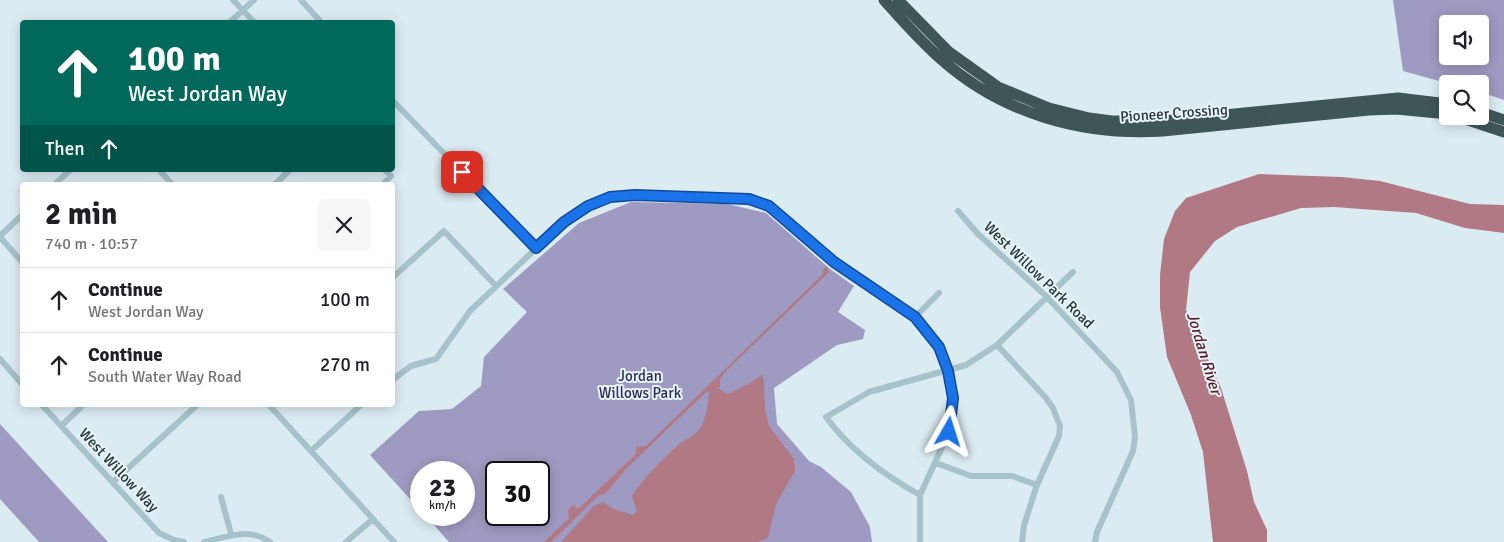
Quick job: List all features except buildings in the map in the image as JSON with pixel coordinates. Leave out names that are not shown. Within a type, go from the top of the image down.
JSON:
[{"type":"highway","name":"Pioneer Crossing","points":[[884,0],[942,60],[966,78],[1020,109],[1087,129],[1110,132],[1155,132],[1396,109],[1439,113]]},
{"type":"highway","name":"Pioneer Crossing","points":[[898,0],[949,52],[998,86],[1049,108],[1089,118],[1112,121],[1164,121],[1398,98],[1439,103]]},
{"type":"highway","points":[[1489,115],[1504,120]]},
{"type":"highway","points":[[1483,125],[1504,132]]},
{"type":"street","points":[[233,0],[252,20]]},
{"type":"street","points":[[232,20],[254,0]]},
{"type":"street","points":[[301,0],[319,20]]},
{"type":"street","points":[[395,103],[536,248]]},
{"type":"street","points":[[161,172],[170,182]]},
{"type":"street","points":[[277,182],[288,172]]},
{"type":"street","points":[[385,182],[391,176],[387,172]]},
{"type":"street","points":[[395,378],[411,366],[436,359],[470,311],[564,222],[588,206],[610,197],[635,195],[749,199],[769,206],[834,262],[915,317],[939,347],[948,371],[953,398],[949,432],[920,495],[920,542]]},
{"type":"street","name":"West Willow Park Road","points":[[958,211],[978,234],[1047,297],[1117,372],[1131,400],[1135,437],[1133,451],[1097,532],[1095,542]]},
{"type":"street","points":[[20,216],[0,237],[20,260]]},
{"type":"street","points":[[395,275],[444,231],[496,286]]},
{"type":"street","points":[[920,495],[886,476],[838,434],[826,416],[868,392],[966,365],[997,345],[1073,272]]},
{"type":"street","points":[[915,317],[938,293]]},
{"type":"street","points":[[997,345],[1053,408],[1060,426],[1059,436],[1037,485],[1024,525],[1022,542]]},
{"type":"street","points":[[0,359],[20,382]]},
{"type":"street","name":"West Willow Way","points":[[44,407],[159,533],[174,540],[184,542]]},
{"type":"street","points":[[61,426],[81,407]]},
{"type":"street","points":[[113,482],[195,407]]},
{"type":"street","points":[[271,407],[394,542]]},
{"type":"street","points":[[311,451],[359,407]]},
{"type":"street","points":[[936,463],[971,476],[1012,476],[1037,485]]},
{"type":"street","points":[[221,498],[231,534]]},
{"type":"street","points":[[346,542],[373,519]]},
{"type":"street","points":[[204,542],[231,534],[249,534],[264,538],[270,542]]},
{"type":"green space","points":[[1393,0],[1504,0],[1504,100],[1489,95],[1489,75],[1439,75],[1439,81],[1403,71]]},
{"type":"green space","name":"Jordan Willows Park","points":[[631,202],[727,204],[766,213],[830,269],[854,286],[838,312],[865,330],[863,339],[837,345],[774,388],[777,424],[809,461],[821,467],[851,492],[870,527],[872,542],[449,542],[435,526],[475,526],[475,461],[410,461],[410,499],[370,455],[419,411],[452,409],[481,386],[484,357],[527,312],[503,289],[579,223]]},
{"type":"green space","points":[[0,424],[108,542],[39,542],[0,499]]},
{"type":"water","name":"Jordan River","points":[[1259,174],[1342,177],[1380,181],[1470,204],[1504,205],[1504,233],[1465,228],[1416,213],[1334,207],[1301,208],[1237,227],[1215,241],[1190,272],[1186,310],[1221,388],[1247,471],[1254,502],[1267,530],[1267,542],[1213,542],[1203,452],[1191,415],[1167,357],[1160,307],[1160,275],[1164,239],[1175,211],[1186,198]]},
{"type":"water","points":[[827,267],[829,272],[726,371],[720,379],[720,388],[717,388],[728,394],[762,375],[765,410],[769,426],[794,459],[795,471],[776,504],[768,538],[758,542],[561,542],[594,506],[603,502],[614,509],[633,515],[637,511],[632,496],[664,458],[700,429],[706,413],[709,391],[627,468],[605,494],[599,495],[551,542],[544,542],[569,518],[568,510],[573,505],[578,509],[636,454],[636,447],[646,446],[822,275],[824,268]]},
{"type":"route","points":[[462,172],[536,248],[564,222],[588,206],[610,197],[635,195],[749,199],[769,206],[834,262],[915,317],[939,347],[948,371],[953,398],[949,432]]}]
